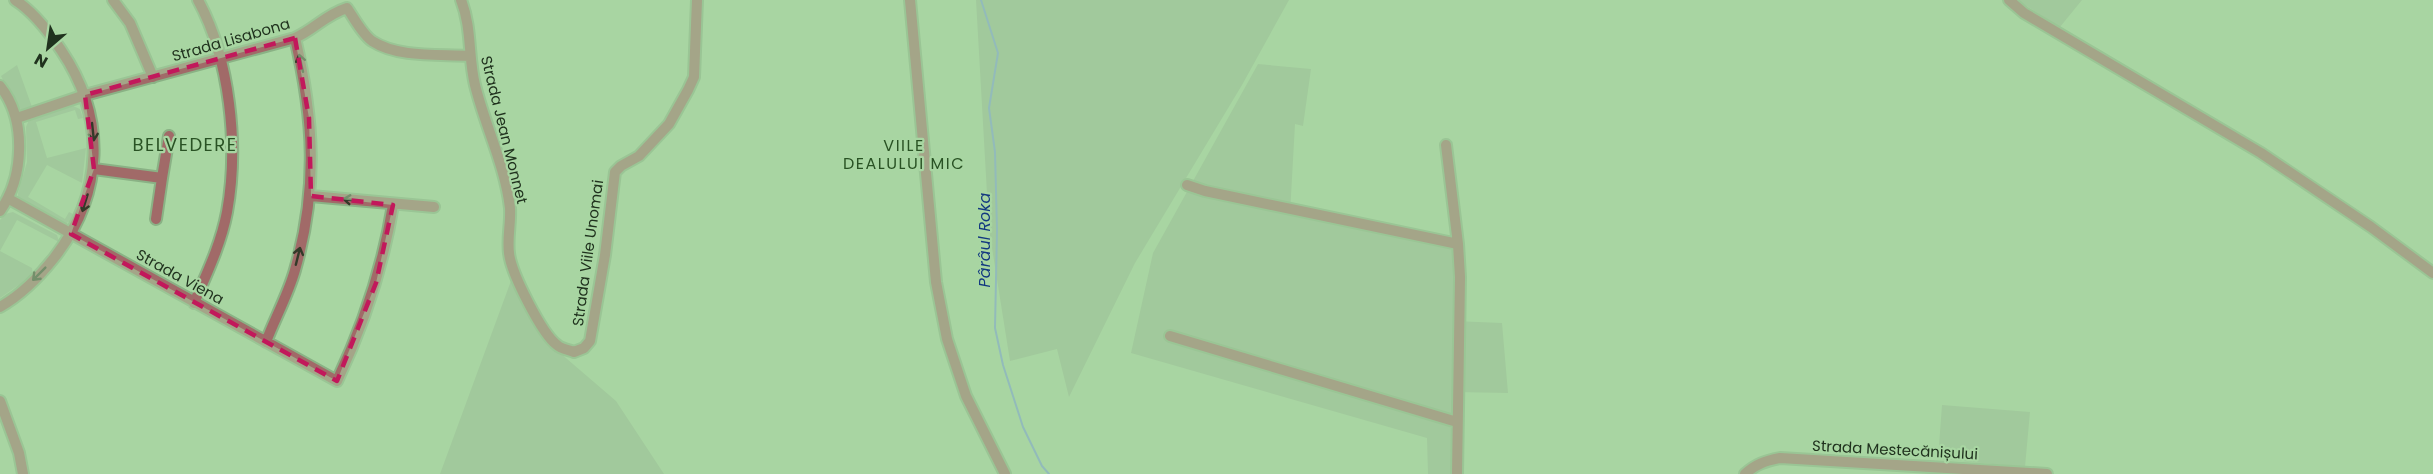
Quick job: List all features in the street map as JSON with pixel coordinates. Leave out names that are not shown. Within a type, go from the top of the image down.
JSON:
[{"type":"street","points":[[0,307],[45,270],[71,234],[83,212],[94,169],[92,123],[85,95],[69,62],[51,36],[15,0]]},
{"type":"street","points":[[113,0],[130,23],[153,77]]},
{"type":"street","points":[[194,303],[214,259],[227,212],[232,156],[229,111],[220,58],[206,14],[198,0]]},
{"type":"street","name":"Strada Jean Monnet","points":[[461,0],[467,15],[470,35],[469,56],[475,87],[490,130],[510,208],[509,254],[519,282],[546,333],[558,346],[574,352]]},
{"type":"street","name":"Strada Viile Unomai","points":[[574,352],[584,348],[590,341],[605,255],[615,172],[639,156],[669,124],[694,77],[697,0]]},
{"type":"street","points":[[910,0],[936,282],[947,339],[966,396],[1005,474]]},
{"type":"street","points":[[2009,0],[2024,13],[2260,153],[2371,227],[2433,273]]},
{"type":"street","name":"Strada Lisabona","points":[[17,118],[85,95],[295,38],[305,34],[330,13],[346,8],[370,40],[380,45],[399,51],[469,56]]},
{"type":"street","points":[[266,342],[295,271],[311,196],[312,155],[309,117],[304,78],[295,38]]},
{"type":"street","points":[[0,86],[17,118],[19,149],[9,199],[0,211]]},
{"type":"street","points":[[156,219],[169,136]]},
{"type":"street","points":[[1446,145],[1458,243],[1457,474]]},
{"type":"street","points":[[94,169],[162,178]]},
{"type":"street","points":[[1187,185],[1205,192],[1458,243]]},
{"type":"street","points":[[311,196],[434,207]]},
{"type":"street","name":"Strada Viena","points":[[9,199],[337,381],[359,332],[376,283],[393,205]]},
{"type":"street","points":[[1170,336],[1457,422]]},
{"type":"street","points":[[0,401],[19,453],[23,474]]},
{"type":"street","name":"Strada Mestecănișului","points":[[1745,474],[1765,461],[1780,458],[2047,474]]},
{"type":"highlighted area","points":[[295,38],[309,118],[311,196],[393,205],[376,283],[337,381],[71,234],[94,169],[85,95]]},
{"type":"green space","points":[[976,0],[1289,0],[1242,85],[1135,263],[1069,397],[1057,349],[1010,361],[989,229]]},
{"type":"green space","points":[[2017,0],[2082,0],[2060,27]]},
{"type":"green space","points":[[1258,64],[1311,69],[1303,126],[1295,124],[1290,214],[1454,249],[1454,321],[1502,323],[1508,393],[1454,392],[1454,474],[1428,474],[1427,438],[1131,353],[1153,253]]},
{"type":"green space","points":[[17,65],[32,107],[22,110],[16,105],[1,76]]},
{"type":"green space","points":[[73,106],[80,109],[83,118],[78,119],[75,110],[36,122],[47,158],[86,148],[82,183],[47,165],[28,197],[65,219],[69,212],[73,214],[70,221],[65,224],[18,198],[18,193],[27,162],[26,127],[29,120]]},
{"type":"green space","points":[[13,212],[57,235],[59,242],[17,220],[0,251],[0,220],[5,214]]},
{"type":"green space","points":[[0,251],[32,268],[33,275],[0,298]]},
{"type":"green space","points":[[512,278],[545,340],[616,401],[664,474],[440,474]]},
{"type":"green space","points":[[1942,405],[2030,412],[2025,467],[1938,459]]},
{"type":"waterway","name":"Pârâul Roka","points":[[981,0],[998,53],[989,108],[995,152],[997,230],[995,328],[1003,365],[1023,427],[1042,466],[1049,474]]},
{"type":"district","name":"BELVEDERE","points":[[185,145]]},
{"type":"district","name":"VIILE DEALULUI MIC","points":[[904,154]]}]
